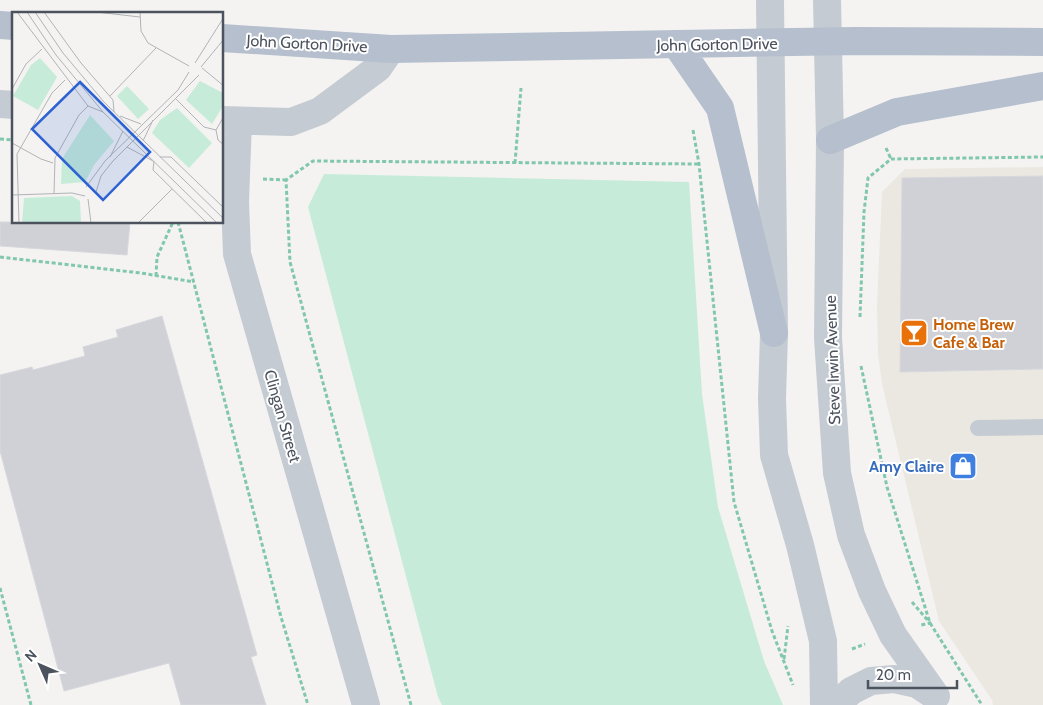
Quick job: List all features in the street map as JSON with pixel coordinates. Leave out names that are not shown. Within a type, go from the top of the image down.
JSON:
[{"type":"main road","name":"John Gorton Drive","points":[[224,38],[392,48],[770,42],[1043,42]]},
{"type":"main road","points":[[676,44],[720,108],[774,333]]},
{"type":"main road","points":[[830,140],[897,112],[1043,86]]},
{"type":"street","points":[[770,0],[774,333],[772,399],[774,455],[802,555],[823,641],[824,705]]},
{"type":"street","name":"Steve Irwin Avenue","points":[[827,0],[830,140],[828,338],[837,473],[851,535],[872,591],[893,635],[940,701]]},
{"type":"street","name":"John Gorton Drive","points":[[230,121],[291,122],[320,111],[378,68],[392,48]]},
{"type":"street","name":"Clingan Street","points":[[230,121],[237,254],[366,705]]},
{"type":"street","points":[[837,705],[851,691],[871,681],[894,679],[917,684],[940,701]]},
{"type":"lane","points":[[978,428],[1043,427]]},
{"type":"path","points":[[515,163],[521,88]]},
{"type":"path","points":[[693,127],[734,502],[772,631],[794,687]]},
{"type":"path","points":[[859,324],[864,212],[868,178],[891,159],[1043,157]]},
{"type":"path","points":[[412,705],[290,262],[286,180],[313,161],[698,164]]},
{"type":"path","points":[[156,276],[156,257],[172,224]]},
{"type":"path","points":[[179,224],[282,617],[308,705]]},
{"type":"path","points":[[0,257],[194,282]]},
{"type":"path","points":[[860,362],[887,487],[930,622],[982,705]]},
{"type":"path","points":[[0,588],[31,705]]},
{"type":"path","points":[[824,658],[930,622]]},
{"type":"shaded area","points":[[1043,167],[1043,705],[993,705],[992,700],[939,621],[882,384],[878,354],[877,306],[882,192],[905,169]]},
{"type":"green space","points":[[324,174],[689,182],[702,394],[718,507],[764,661],[783,705],[442,705],[438,697],[308,207]]},
{"type":"building","points":[[1043,176],[1043,369],[900,372],[902,178]]},
{"type":"building","points":[[0,222],[12,222],[12,224],[130,224],[127,255],[0,246]]},
{"type":"building","points":[[162,316],[257,655],[251,657],[266,705],[181,705],[169,663],[64,691],[0,451],[0,375],[32,367],[33,370],[85,356],[83,347],[118,337],[116,330]]},
{"type":"place","name":"Home Brew Cafe & Bar","points":[[914,333]]},
{"type":"place","name":"Amy Claire","points":[[963,466]]}]
